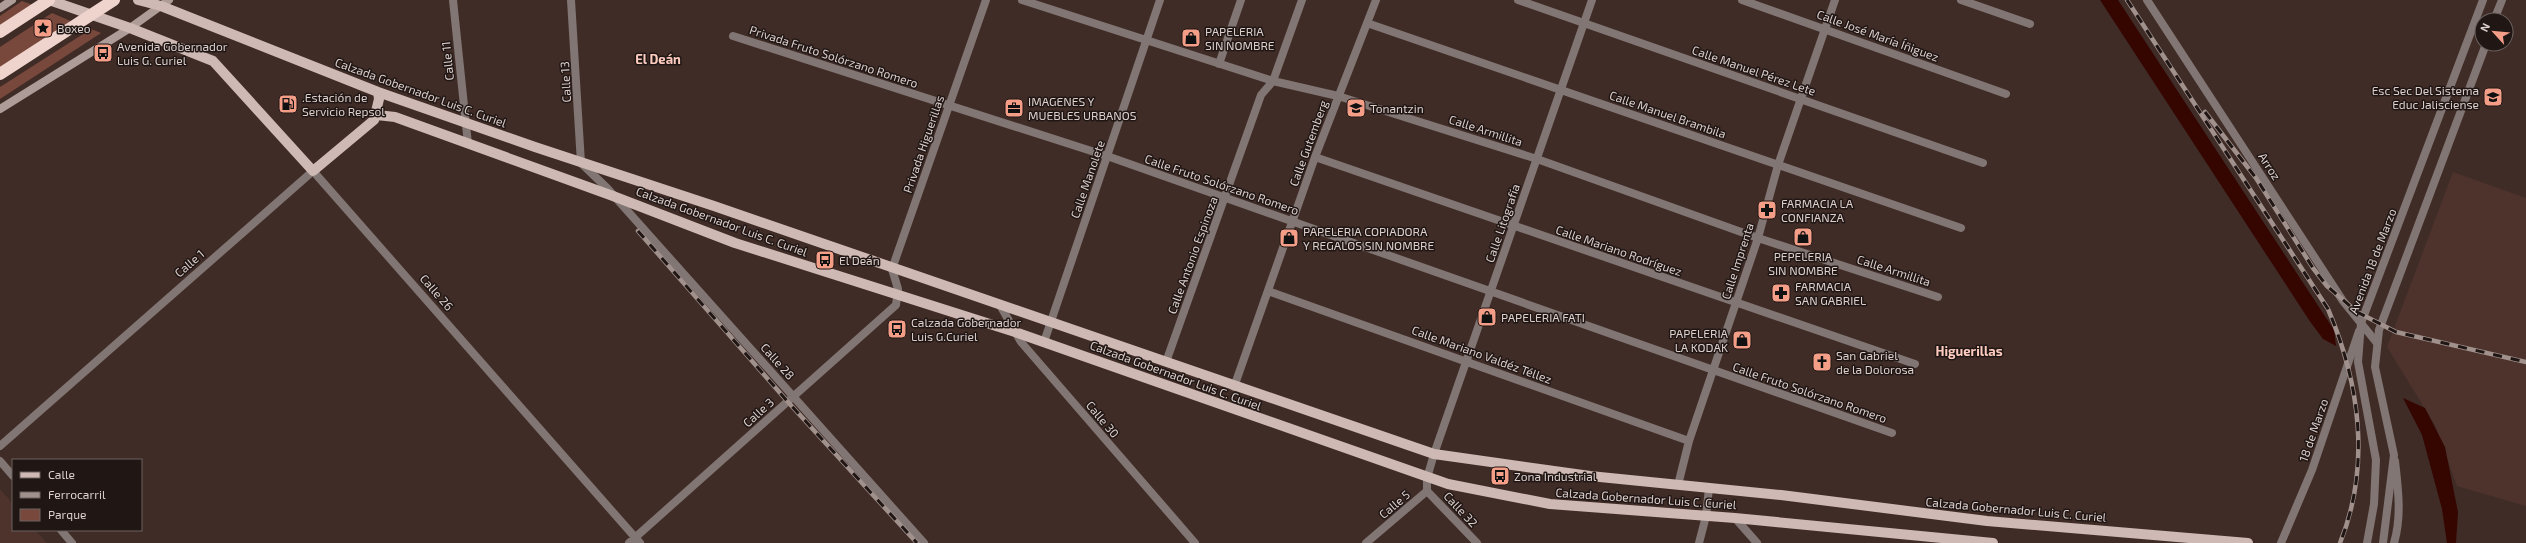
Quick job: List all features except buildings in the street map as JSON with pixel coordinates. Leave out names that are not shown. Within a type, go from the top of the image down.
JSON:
[{"type":"highway","points":[[0,32],[49,0]]},
{"type":"highway","points":[[0,74],[114,0]]},
{"type":"main road","points":[[0,8],[12,0]]},
{"type":"main road","points":[[49,0],[130,28]]},
{"type":"main road","name":"Calzada Gobernador Luis C. Curiel","points":[[138,0],[165,3],[378,92],[466,123],[581,163],[714,206],[1051,324],[1434,454],[1590,476],[1781,495],[1987,521],[2248,543]]},
{"type":"main road","points":[[0,110],[130,28],[165,3]]},
{"type":"main road","name":"Calle 26","points":[[130,28],[213,61],[313,171]]},
{"type":"main road","points":[[377,115],[378,92]]},
{"type":"main road","name":"Calzada Gobernador Luis C. Curiel","points":[[377,115],[395,117],[613,196],[735,243],[1015,332],[1427,478],[1550,504],[1734,518],[1993,543]]},
{"type":"main road","name":"Calle 1","points":[[313,171],[374,120],[377,115]]},
{"type":"street","name":"Calle 11","points":[[453,0],[468,144]]},
{"type":"street","name":"Calle 13","points":[[571,0],[581,163]]},
{"type":"street","name":"Privada Higuerillas","points":[[892,269],[986,0]]},
{"type":"street","name":"Calle Armillita","points":[[1022,0],[1219,64],[1338,96],[1537,159],[1758,238],[1938,297]]},
{"type":"street","name":"Calle Manolete","points":[[1044,342],[1160,0]]},
{"type":"street","points":[[1219,64],[1241,0]]},
{"type":"street","name":"Calle Antonio Espinoza","points":[[1166,362],[1261,95],[1274,80],[1302,0]]},
{"type":"street","name":"Calle Gutemberg","points":[[1234,387],[1315,157],[1376,0]]},
{"type":"street","name":"Calle Manuel Pérez Lete","points":[[1518,0],[1983,163]]},
{"type":"street","name":"Calle Litografía","points":[[1434,454],[1592,0]]},
{"type":"street","name":"Calle José María Íñiguez","points":[[1742,0],[2006,94]]},
{"type":"street","name":"Calle Imprenta","points":[[1678,485],[1689,441],[1758,238],[1778,165],[1835,0]]},
{"type":"street","points":[[1961,0],[2030,24]]},
{"type":"street","name":"Arroz","points":[[2147,0],[2343,301],[2377,343]]},
{"type":"street","name":"Avenida 18 de Marzo","points":[[2367,543],[2374,504],[2376,460],[2358,362],[2361,323],[2483,0]]},
{"type":"street","points":[[2497,12],[2502,0]]},
{"type":"street","name":"Calle Manuel Brambila","points":[[1367,23],[1961,228]]},
{"type":"street","name":"Privada Fruto Solórzano Romero","points":[[733,36],[949,106]]},
{"type":"street","points":[[2394,543],[2398,528],[2398,488],[2394,455],[2375,367],[2377,343],[2382,322],[2483,52]]},
{"type":"street","name":"Calle Fruto Solórzano Romero","points":[[949,106],[1107,156],[1892,433]]},
{"type":"street","name":"Calle Mariano Rodríguez","points":[[1315,157],[1736,304],[1915,364]]},
{"type":"street","name":"Calle 28","points":[[581,163],[613,196],[924,543]]},
{"type":"street","name":"Calle 1","points":[[0,446],[313,171]]},
{"type":"street","name":"Calle 26","points":[[313,171],[635,541]]},
{"type":"street","points":[[892,269],[898,289],[898,296]]},
{"type":"street","name":"Calle Mariano Valdéz Téllez","points":[[1268,291],[1689,441]]},
{"type":"street","name":"Calle 3","points":[[635,541],[893,309],[898,296]]},
{"type":"street","name":"Calle 30","points":[[1000,305],[1015,332],[1116,454],[1195,543]]},
{"type":"street","name":"18 de Marzo","points":[[2281,543],[2312,470],[2361,323]]},
{"type":"street","name":"Calle 5","points":[[1366,543],[1427,491],[1427,478],[1434,454]]},
{"type":"street","points":[[2383,543],[2394,455]]},
{"type":"street","points":[[0,461],[12,475]]},
{"type":"street","points":[[1699,543],[1706,516],[1709,488]]},
{"type":"street","name":"Calle 32","points":[[1427,491],[1477,543]]},
{"type":"street","points":[[1734,518],[1757,543]]},
{"type":"street","points":[[62,531],[72,543]]},
{"type":"shaded area","points":[[2100,0],[2118,0],[2334,330],[2336,346],[2323,339],[2309,320]]},
{"type":"shaded area","points":[[2453,172],[2526,198],[2526,506],[2457,486],[2435,425],[2387,347]]},
{"type":"shaded area","points":[[2403,398],[2425,408],[2445,447],[2458,512],[2456,543],[2447,543],[2442,509],[2422,435]]},
{"type":"shaded area","points":[[0,489],[12,503],[12,531],[36,531],[47,543],[0,543]]},
{"type":"green space","points":[[22,1],[33,5],[0,26],[0,16]]},
{"type":"green space","points":[[52,13],[73,22],[0,69],[0,47]]},
{"type":"green space","points":[[91,29],[101,33],[0,99],[0,87]]},
{"type":"railway","points":[[2127,0],[2328,309],[2339,337],[2348,366],[2358,425],[2356,484],[2350,514],[2340,543]]},
{"type":"railway","points":[[2205,112],[2256,178],[2313,268],[2327,286],[2357,312],[2396,332],[2526,362]]},
{"type":"railway","points":[[638,231],[788,402],[917,543]]},
{"type":"place","name":"Boxeo","points":[[43,28]]},
{"type":"place","name":"PAPELERIA SIN NOMBRE","points":[[1191,38]]},
{"type":"place","name":"Avenida Gobernador Luis G. Curiel","points":[[103,53]]},
{"type":"place","name":"Esc Sec Del Sistema Educ Jalisciense","points":[[2493,97]]},
{"type":"place","name":".Estación de Servicio Repsol","points":[[288,104]]},
{"type":"place","name":"IMAGENES Y MUEBLES URBANOS","points":[[1014,108]]},
{"type":"place","name":"Tonantzin","points":[[1356,108]]},
{"type":"place","name":"FARMACIA LA CONFIANZA","points":[[1767,210]]},
{"type":"place","name":"PEPELERIA SIN NOMBRE","points":[[1803,237]]},
{"type":"place","name":"PAPELERIA COPIADORA Y REGALOS SIN NOMBRE","points":[[1289,238]]},
{"type":"place","name":"El Deán","points":[[825,260]]},
{"type":"place","name":"FARMACIA SAN GABRIEL","points":[[1781,293]]},
{"type":"place","name":"PAPELERIA FATI","points":[[1487,317]]},
{"type":"place","name":"Calzada Gobernador Luis G.Curiel","points":[[897,329]]},
{"type":"place","name":"PAPELERIA LA KODAK","points":[[1742,340]]},
{"type":"place","name":"San Gabriel de la Dolorosa","points":[[1822,362]]},
{"type":"place","name":"Zona Industrial","points":[[1500,476]]},
{"type":"district","name":"El Deán","points":[[658,59]]},
{"type":"district","name":"Higuerillas","points":[[1969,351]]}]
